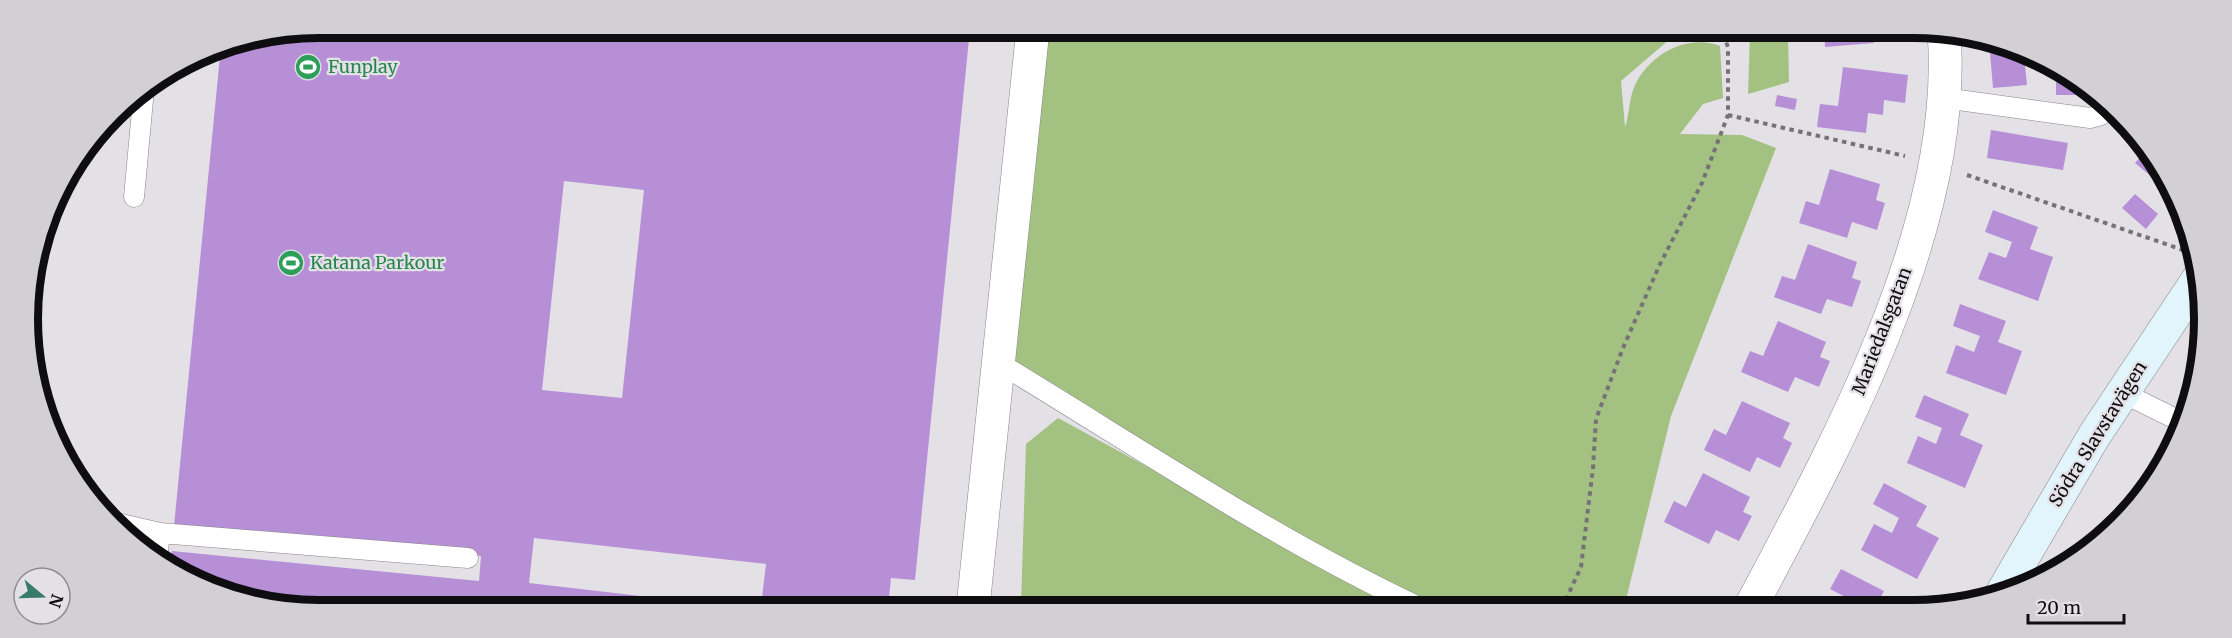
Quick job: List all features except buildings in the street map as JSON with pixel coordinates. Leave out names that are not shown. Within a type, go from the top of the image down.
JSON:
[{"type":"street","points":[[975,600],[1031,38]]},
{"type":"street","name":"Mariedalsgatan","points":[[1754,600],[1819,476],[1882,338],[1919,230],[1935,163],[1944,98],[1944,39]]},
{"type":"street","name":"Södra Slavstavägen","points":[[2007,584],[2094,436],[2193,288]]},
{"type":"lane","points":[[1944,98],[2090,118],[2104,112]]},
{"type":"lane","points":[[134,197],[143,100]]},
{"type":"lane","points":[[999,363],[1239,509],[1404,600]]},
{"type":"lane","points":[[2123,393],[2176,419]]},
{"type":"lane","points":[[127,525],[160,533],[468,558]]},
{"type":"lane","points":[[158,549],[160,533]]},
{"type":"path","points":[[1566,600],[1581,567],[1593,468],[1596,419],[1628,337],[1660,264],[1702,183],[1728,115],[1728,47],[1724,38]]},
{"type":"green space","points":[[1032,38],[1671,38],[1621,81],[1625,127],[1633,90],[1647,67],[1669,50],[1681,45],[1707,43],[1720,46],[1723,98],[1703,104],[1680,134],[1742,135],[1776,148],[1671,416],[1626,600],[1407,600],[999,363]]},
{"type":"green space","points":[[1750,38],[1788,38],[1789,82],[1748,94]]},
{"type":"green space","points":[[1058,418],[1391,600],[1021,600],[1026,444]]},
{"type":"place","name":"Funplay","points":[[308,67]]},
{"type":"place","name":"Katana Parkour","points":[[291,263]]}]
